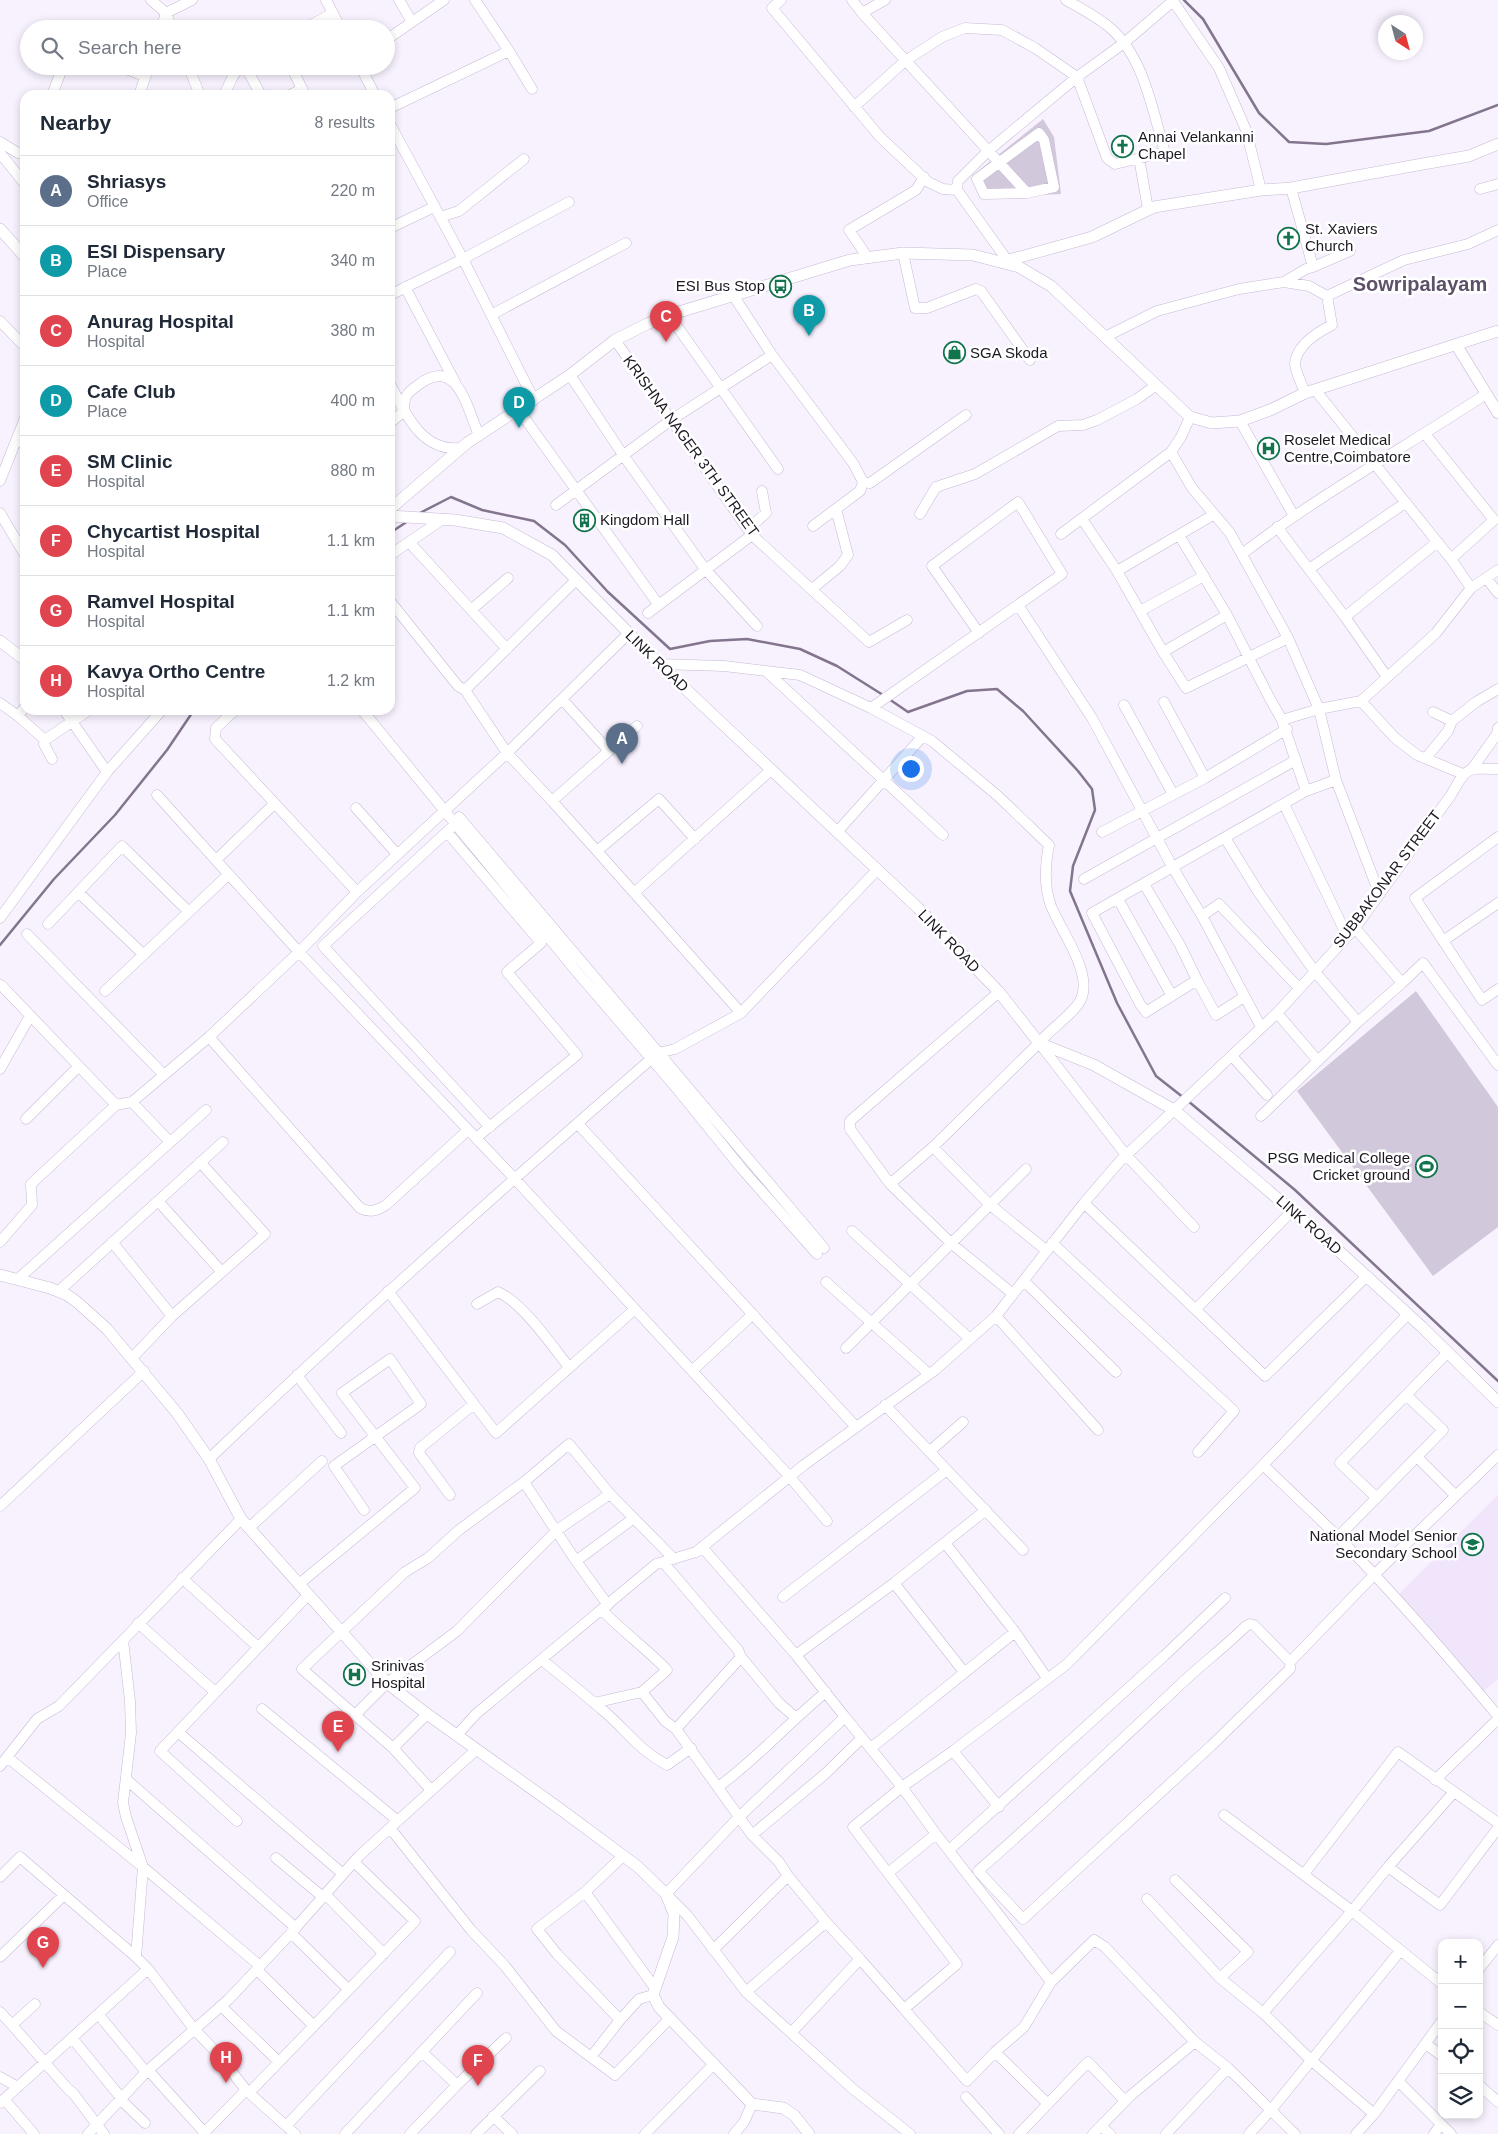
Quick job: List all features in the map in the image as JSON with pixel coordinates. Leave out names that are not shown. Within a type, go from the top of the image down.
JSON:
[{"type":"street","points":[[151,0],[166,14],[168,20]]},
{"type":"street","points":[[164,20],[166,14],[192,0]]},
{"type":"street","points":[[326,0],[336,20]]},
{"type":"street","points":[[399,0],[412,22]]},
{"type":"street","points":[[395,34],[444,0]]},
{"type":"street","points":[[475,0],[532,89]]},
{"type":"street","points":[[781,0],[772,8],[880,137],[924,178],[943,189],[957,190]]},
{"type":"street","points":[[852,0],[905,61],[1027,193]]},
{"type":"street","points":[[862,13],[885,0]]},
{"type":"street","points":[[854,107],[905,61],[942,37],[965,28],[1002,30],[1035,48],[1077,77],[1107,158],[1115,164],[1162,153],[1164,149],[1140,74],[1124,43],[1109,27],[1066,0]]},
{"type":"street","points":[[1004,261],[957,190],[958,181],[988,151],[1077,77],[1124,43],[1172,1],[1219,68],[1246,130],[1261,190]]},
{"type":"street","points":[[320,20],[333,13]]},
{"type":"street","points":[[395,106],[509,51]]},
{"type":"street","points":[[54,90],[60,75]]},
{"type":"street","points":[[141,90],[146,75]]},
{"type":"street","points":[[192,75],[198,90]]},
{"type":"street","points":[[226,90],[234,75]]},
{"type":"street","points":[[249,75],[258,90]]},
{"type":"street","points":[[295,75],[302,90]]},
{"type":"street","points":[[365,75],[372,90]]},
{"type":"street","points":[[395,133],[464,259],[534,400]]},
{"type":"street","points":[[1039,133],[1044,140],[1054,187],[1027,193],[984,194],[977,179],[999,163],[1039,133]]},
{"type":"street","points":[[0,142],[20,153]]},
{"type":"street","points":[[1004,261],[1092,237],[1154,207],[1261,190],[1290,188],[1469,156],[1498,144]]},
{"type":"street","points":[[0,153],[20,178]]},
{"type":"street","points":[[1139,158],[1148,209]]},
{"type":"street","points":[[440,216],[460,211],[524,159]]},
{"type":"street","points":[[868,258],[849,230],[916,190],[924,178]]},
{"type":"street","points":[[1480,189],[1498,184]]},
{"type":"street","points":[[1290,188],[1313,268]]},
{"type":"street","points":[[395,292],[464,259],[570,202]]},
{"type":"street","points":[[395,226],[434,207]]},
{"type":"street","points":[[0,229],[20,251]]},
{"type":"street","points":[[1328,296],[1404,260],[1468,244],[1498,230]]},
{"type":"street","points":[[491,315],[626,243]]},
{"type":"street","points":[[1284,282],[1306,269],[1313,268],[1350,251]]},
{"type":"street","points":[[903,253],[915,308],[927,308],[976,289],[981,291],[1030,360]]},
{"type":"street","points":[[395,511],[461,448],[570,375],[615,340],[669,315],[850,260],[903,253],[973,255],[1004,261],[1019,267],[1051,286],[1190,417],[1212,423],[1240,421],[1310,392],[1457,346],[1498,331]]},
{"type":"street","points":[[1105,337],[1157,310],[1239,289],[1284,282],[1309,286],[1328,296]]},
{"type":"street","points":[[405,287],[455,382],[464,394],[468,411],[479,435]]},
{"type":"street","points":[[733,295],[772,355],[853,463],[863,482],[860,491],[814,526]]},
{"type":"street","points":[[1328,296],[1332,325],[1303,346],[1295,364],[1310,392],[1373,464],[1451,559],[1471,588]]},
{"type":"street","points":[[669,315],[778,469]]},
{"type":"street","points":[[0,321],[20,342]]},
{"type":"street","name":"KRISHNA NAGER 3TH STREET","points":[[615,340],[750,532],[869,642],[907,620]]},
{"type":"street","points":[[1457,346],[1498,413]]},
{"type":"street","points":[[556,505],[671,420],[772,355]]},
{"type":"street","points":[[570,375],[623,455],[704,569],[757,626]]},
{"type":"street","points":[[395,419],[404,411],[404,399],[422,382],[433,376],[444,377],[455,382]]},
{"type":"street","points":[[920,514],[936,487],[975,474],[1058,426],[1084,425],[1097,420],[1137,399],[1155,386]]},
{"type":"street","points":[[395,394],[413,427],[426,439],[441,446],[461,448]]},
{"type":"street","points":[[1242,554],[1277,527],[1373,464],[1425,434],[1486,394]]},
{"type":"street","points":[[518,409],[658,604]]},
{"type":"street","points":[[863,482],[870,483],[966,415]]},
{"type":"street","points":[[1061,534],[1171,452],[1181,437],[1190,417]]},
{"type":"street","points":[[1240,421],[1294,516]]},
{"type":"street","points":[[0,481],[20,430]]},
{"type":"street","points":[[1425,434],[1494,520],[1451,559]]},
{"type":"street","points":[[1171,452],[1192,488],[1230,533],[1288,638],[1319,709],[1336,780],[1379,892]]},
{"type":"street","points":[[648,613],[750,532],[766,513],[762,491]]},
{"type":"street","points":[[872,708],[979,633],[1062,574],[1018,502],[932,566],[979,633]]},
{"type":"street","points":[[1309,569],[1405,503]]},
{"type":"street","points":[[812,589],[840,566],[848,555],[836,509]]},
{"type":"street","points":[[0,513],[20,547]]},
{"type":"street","name":"LINK ROAD","points":[[395,514],[503,528],[552,555],[659,664],[918,908],[999,992],[1038,1043],[1094,1065],[1177,1107],[1408,1314],[1498,1402]]},
{"type":"street","points":[[1117,571],[1213,515]]},
{"type":"street","points":[[395,552],[437,519]]},
{"type":"street","points":[[1082,519],[1117,571],[1163,652],[1186,688],[1288,638]]},
{"type":"street","points":[[1277,527],[1345,617],[1387,677]]},
{"type":"street","points":[[1179,536],[1228,615],[1268,697],[1284,724],[1306,792]]},
{"type":"street","points":[[409,542],[506,649]]},
{"type":"street","points":[[1345,617],[1436,543]]},
{"type":"street","points":[[1102,832],[1205,778],[1284,724],[1319,709],[1361,701],[1436,633],[1471,588],[1498,570]]},
{"type":"street","points":[[1140,610],[1204,576]]},
{"type":"street","points":[[471,610],[508,578]]},
{"type":"street","points":[[1487,579],[1498,593]]},
{"type":"street","points":[[465,690],[576,580]]},
{"type":"street","points":[[1018,605],[1092,718],[1261,1027]]},
{"type":"street","points":[[395,607],[458,686],[465,690],[507,753],[741,1013]]},
{"type":"street","points":[[1163,652],[1228,615]]},
{"type":"street","points":[[0,1242],[32,1205],[31,1184],[116,1106],[132,1102],[163,1074],[210,1037],[299,952],[357,892],[507,753],[629,633]]},
{"type":"street","points":[[0,641],[20,656]]},
{"type":"street","points":[[659,664],[724,666],[800,676],[872,708],[923,736],[998,796],[1049,845],[1045,875],[1050,905],[1083,973],[1085,986],[1081,1000],[1073,1011],[1049,1031],[933,1147],[890,1184]]},
{"type":"street","points":[[766,671],[943,834]]},
{"type":"street","points":[[1426,758],[1448,731],[1452,721],[1476,702],[1498,689]]},
{"type":"street","points":[[562,699],[608,750]]},
{"type":"street","points":[[1361,701],[1395,738],[1418,755],[1468,771],[1498,769]]},
{"type":"street","points":[[1164,702],[1205,778]]},
{"type":"street","points":[[0,703],[45,740],[44,744],[52,759]]},
{"type":"street","points":[[1124,705],[1172,794]]},
{"type":"street","points":[[1433,712],[1452,721]]},
{"type":"street","points":[[67,715],[107,772]]},
{"type":"street","points":[[45,740],[82,715]]},
{"type":"street","points":[[0,918],[107,772],[158,715]]},
{"type":"street","points":[[230,715],[216,728],[215,739],[357,892]]},
{"type":"street","points":[[366,715],[820,1251]]},
{"type":"street","points":[[375,715],[447,808],[456,824],[576,971],[655,1056]]},
{"type":"street","points":[[552,801],[637,726]]},
{"type":"street","name":"SUBBAKONAR STREET","points":[[456,1735],[476,1714],[606,1608],[656,1564],[696,1552],[790,1476],[929,1374],[996,1316],[1084,1202],[1126,1156],[1277,1013],[1355,928],[1379,892],[1497,734],[1498,728]]},
{"type":"street","points":[[837,832],[923,736]]},
{"type":"street","points":[[1084,879],[1296,760]]},
{"type":"street","points":[[634,893],[771,770]]},
{"type":"street","points":[[1198,980],[1146,1012],[1092,913],[1306,792],[1336,780]]},
{"type":"street","points":[[158,795],[299,952],[514,1178],[790,1476],[826,1521]]},
{"type":"street","points":[[597,851],[659,799],[694,839]]},
{"type":"street","points":[[1284,804],[1347,936]]},
{"type":"street","points":[[216,860],[270,808]]},
{"type":"street","points":[[356,808],[397,854]]},
{"type":"street","points":[[456,824],[323,946],[490,1127]]},
{"type":"street","points":[[447,832],[541,943],[507,972],[577,1055],[476,1138]]},
{"type":"street","points":[[1498,837],[1416,898],[1482,1000],[1498,989]]},
{"type":"street","points":[[1225,838],[1259,893],[1315,972],[1358,1022]]},
{"type":"street","points":[[48,924],[122,846],[189,912]]},
{"type":"street","points":[[209,1459],[388,1291],[514,1178],[655,1056],[675,1049],[741,1013],[877,870]]},
{"type":"street","points":[[106,991],[229,874]]},
{"type":"street","points":[[1144,884],[1180,945],[1216,1015],[1244,997]]},
{"type":"street","points":[[78,892],[144,955]]},
{"type":"street","points":[[1118,899],[1172,996]]},
{"type":"street","points":[[1443,941],[1498,903]]},
{"type":"street","points":[[1202,916],[1219,904],[1299,988]]},
{"type":"street","points":[[1355,928],[1402,983]]},
{"type":"street","points":[[27,934],[163,1074]]},
{"type":"street","points":[[1261,1116],[1358,1022],[1423,963],[1498,1065]]},
{"type":"street","points":[[0,985],[116,1106]]},
{"type":"street","points":[[999,992],[850,1121],[850,1129],[890,1184],[952,1244],[1013,1294]]},
{"type":"street","points":[[1277,1013],[1318,1061]]},
{"type":"street","points":[[0,1070],[30,1016]]},
{"type":"street","points":[[210,1037],[360,1208],[367,1212],[378,1210],[386,1205],[468,1130]]},
{"type":"street","points":[[1038,1043],[1126,1156],[1194,1227]]},
{"type":"street","points":[[1232,1056],[1267,1095]]},
{"type":"street","points":[[26,1119],[79,1066]]},
{"type":"street","points":[[132,1102],[170,1142]]},
{"type":"street","points":[[18,1279],[206,1110]]},
{"type":"street","points":[[578,1124],[856,1427]]},
{"type":"street","points":[[59,1291],[223,1142]]},
{"type":"street","points":[[933,1147],[989,1204],[1050,1247],[1234,1411],[1198,1452]]},
{"type":"street","points":[[132,1358],[172,1316],[264,1234],[200,1162]]},
{"type":"street","points":[[846,1348],[1026,1168]]},
{"type":"street","points":[[158,1201],[221,1272]]},
{"type":"street","points":[[1084,1202],[1265,1376],[1366,1276]]},
{"type":"street","points":[[1196,1309],[1292,1211]]},
{"type":"street","points":[[852,1231],[970,1339]]},
{"type":"street","points":[[112,1242],[172,1316]]},
{"type":"street","points":[[0,1275],[59,1291],[77,1302],[98,1320],[144,1372],[176,1413],[209,1459],[241,1518],[387,1683],[637,1866],[688,1915],[746,1992],[853,2089],[910,2134]]},
{"type":"street","points":[[1024,1281],[1116,1372]]},
{"type":"street","points":[[826,1282],[929,1374]]},
{"type":"street","points":[[388,1291],[496,1433],[635,1308]]},
{"type":"street","points":[[477,1304],[498,1292],[507,1296],[524,1312],[570,1367]]},
{"type":"street","points":[[692,1371],[753,1314]]},
{"type":"street","points":[[904,2009],[957,1964],[853,1828],[902,1787],[953,1751],[1067,1664],[1263,1465],[1408,1314]]},
{"type":"street","points":[[996,1316],[1098,1430]]},
{"type":"street","points":[[1377,1498],[1340,1463],[1448,1352]]},
{"type":"street","points":[[299,1584],[415,1488],[376,1436],[342,1393],[390,1359],[421,1404],[376,1436],[334,1466],[364,1510]]},
{"type":"street","points":[[0,1506],[144,1372]]},
{"type":"street","points":[[297,1375],[341,1433]]},
{"type":"street","points":[[1338,1537],[1443,1430],[1406,1395]]},
{"type":"street","points":[[450,1495],[419,1453],[420,1448],[474,1404]]},
{"type":"street","points":[[885,1405],[1024,1550]]},
{"type":"street","points":[[930,1452],[963,1422]]},
{"type":"street","points":[[432,1790],[393,1748],[302,1669],[405,1572],[428,1558],[458,1530],[524,1482],[569,1444],[610,1494],[674,1559]]},
{"type":"street","points":[[1290,1662],[1254,1625],[1246,1626],[1190,1676],[1046,1813],[978,1872],[1023,1919],[1281,1679],[1290,1669],[1290,1662],[1374,1575],[1498,1455]]},
{"type":"street","points":[[1417,1457],[1456,1496]]},
{"type":"street","points":[[249,1528],[322,1461]]},
{"type":"street","points":[[1263,1465],[1338,1537],[1374,1575],[1445,1653],[1498,1718],[1435,1780]]},
{"type":"street","points":[[784,1597],[947,1470]]},
{"type":"street","points":[[524,1482],[622,1631],[646,1648],[667,1670],[642,1692],[594,1703]]},
{"type":"street","points":[[354,1715],[387,1683],[457,1631],[557,1530],[610,1494]]},
{"type":"street","points":[[796,1654],[894,1584],[986,1510]]},
{"type":"street","points":[[0,1766],[37,1719],[60,1706],[138,1622],[241,1518]]},
{"type":"street","points":[[576,1561],[634,1518]]},
{"type":"street","points":[[944,1544],[1015,1632],[1047,1678]]},
{"type":"street","points":[[702,1546],[796,1654],[902,1787],[1050,1982]]},
{"type":"street","points":[[664,1562],[738,1650],[779,1703],[795,1717]]},
{"type":"street","points":[[182,1578],[258,1647]]},
{"type":"street","points":[[894,1584],[964,1672]]},
{"type":"street","points":[[237,1821],[160,1751],[308,1595]]},
{"type":"street","points":[[949,1850],[999,1807],[1225,1598]]},
{"type":"street","points":[[138,1622],[216,1692]]},
{"type":"street","points":[[871,1748],[1015,1632]]},
{"type":"street","points":[[123,1640],[131,1725],[124,1803],[126,1817],[143,1867],[136,1957]]},
{"type":"street","points":[[676,1729],[742,1657]]},
{"type":"street","points":[[542,1660],[594,1703],[644,1752],[667,1765],[691,1748]]},
{"type":"street","points":[[642,1692],[665,1721],[676,1729],[691,1748],[752,1836],[779,1862],[788,1876],[826,1922],[967,2081],[995,2052],[1024,2027],[1050,1982],[1094,1940],[1105,1947],[1195,2042],[1228,2068],[1295,2134]]},
{"type":"street","points":[[718,1788],[745,1767],[795,1717],[826,1692]]},
{"type":"street","points":[[262,1709],[394,1824],[471,1930],[504,1966],[556,2031],[615,2075],[670,2018]]},
{"type":"street","points":[[393,1748],[427,1714]]},
{"type":"street","points":[[666,1894],[740,1817],[845,1717]]},
{"type":"street","points":[[178,1732],[343,1874]]},
{"type":"street","points":[[752,1836],[825,1774],[862,1738]]},
{"type":"street","points":[[88,2134],[147,2071],[221,2006],[293,1931],[354,1862],[476,1750]]},
{"type":"street","points":[[953,1751],[999,1807]]},
{"type":"street","points":[[1304,1874],[1335,1831],[1398,1752],[1497,1823],[1440,1905],[1388,1867]]},
{"type":"street","points":[[7,1757],[143,1867],[258,1968],[314,2026]]},
{"type":"street","points":[[127,1780],[293,1931],[349,1990]]},
{"type":"street","points":[[1263,2013],[1454,1792]]},
{"type":"street","points":[[1224,1815],[1304,1874],[1438,1981]]},
{"type":"street","points":[[888,1873],[936,1834]]},
{"type":"street","points":[[620,2020],[557,1954],[537,1929],[585,1892],[623,1856]]},
{"type":"street","points":[[0,1877],[20,1857],[136,1957],[148,1969],[194,2029],[217,2053],[248,2092],[296,2134]]},
{"type":"street","points":[[276,1858],[324,1896],[384,1954]]},
{"type":"street","points":[[98,2014],[204,2133],[279,2062],[415,1921],[354,1862]]},
{"type":"street","points":[[713,1950],[788,1876]]},
{"type":"street","points":[[1175,1880],[1248,1952],[1220,1978]]},
{"type":"street","points":[[585,1892],[654,1991],[659,2007],[752,2104],[784,2108],[794,2116],[808,2134]]},
{"type":"street","points":[[591,2057],[620,2020],[640,1999],[654,1991],[672,1937],[674,1914],[666,1894]]},
{"type":"street","points":[[0,1957],[63,1896]]},
{"type":"street","points":[[1147,1900],[1220,1978],[1263,2013],[1312,2061],[1374,2114]]},
{"type":"street","points":[[746,1992],[826,1922]]},
{"type":"street","points":[[1483,1965],[1498,1945]]},
{"type":"street","points":[[1249,2134],[1312,2061],[1400,1950]]},
{"type":"street","points":[[286,2126],[450,1952]]},
{"type":"street","points":[[791,2032],[860,1959]]},
{"type":"street","points":[[34,2134],[2,2101],[148,1969]]},
{"type":"street","points":[[345,2134],[477,1993]]},
{"type":"street","points":[[12,2025],[35,2004]]},
{"type":"street","points":[[221,2006],[279,2062]]},
{"type":"street","points":[[0,2012],[46,2062],[68,2090],[73,2093],[104,2134]]},
{"type":"street","points":[[1483,2015],[1498,2025]]},
{"type":"street","points":[[1356,2134],[1374,2114],[1438,2027]]},
{"type":"street","points":[[72,2038],[122,2099],[145,2123]]},
{"type":"street","points":[[410,2134],[506,2038]]},
{"type":"street","points":[[1093,2134],[1125,2101],[1195,2042]]},
{"type":"street","points":[[1426,2044],[1438,2053]]},
{"type":"street","points":[[422,2052],[457,2085]]},
{"type":"street","points":[[995,2052],[1048,2104]]},
{"type":"street","points":[[1019,2134],[1088,2062],[1125,2101]]},
{"type":"street","points":[[645,2134],[714,2064]]},
{"type":"street","points":[[1166,2134],[1228,2068]]},
{"type":"street","points":[[476,2134],[540,2071]]},
{"type":"street","points":[[0,2077],[18,2087]]},
{"type":"street","points":[[1398,2081],[1452,2134]]},
{"type":"street","points":[[1483,2089],[1498,2102]]},
{"type":"street","points":[[966,2098],[999,2134]]},
{"type":"street","points":[[734,2134],[744,2122],[752,2104]]},
{"type":"street","points":[[493,2116],[512,2134]]},
{"type":"street","points":[[1434,2134],[1441,2124]]},
{"type":"street","points":[[1101,2126],[1110,2134]]},
{"type":"shaded area","points":[[1043,119],[1054,137],[1061,194],[980,198],[972,176]]},
{"type":"shaded area","name":"PSG Medical College Cricket ground","points":[[1416,991],[1498,1107],[1498,1227],[1433,1276],[1297,1091]]},
{"type":"shaded area","name":"National Model Senior Secondary School","points":[[1498,1495],[1498,1679],[1484,1691],[1399,1594]]},
{"type":"waterway","points":[[1184,0],[1203,19],[1259,113],[1289,142],[1326,144],[1429,131],[1498,105]]},
{"type":"waterway","points":[[418,514],[451,497],[482,510],[534,521],[565,545],[608,592],[670,649],[710,641],[747,639],[800,649],[837,666],[883,695]]},
{"type":"waterway","points":[[395,530],[408,521]]},
{"type":"waterway","points":[[889,699],[908,712],[967,691],[997,689],[1023,711],[1092,789],[1095,810],[1073,866],[1070,891],[1117,1003],[1156,1076],[1184,1098]]},
{"type":"waterway","points":[[0,945],[54,879],[115,815],[167,750],[191,715]]},
{"type":"waterway","points":[[1188,1101],[1295,1190],[1498,1381]]},
{"type":"place","name":"Annai Velankanni Chapel","points":[[1122,146]]},
{"type":"place","name":"St. Xaviers Church","points":[[1289,238]]},
{"type":"place","name":"ESI Bus Stop","points":[[781,286]]},
{"type":"place","name":"ESI Dispensary","points":[[809,336]]},
{"type":"place","name":"Anurag Hospital","points":[[666,342]]},
{"type":"place","name":"SGA Skoda","points":[[954,353]]},
{"type":"place","name":"Cafe Club","points":[[519,428]]},
{"type":"place","name":"Roselet Medical Centre,Coimbatore","points":[[1268,449]]},
{"type":"place","name":"Kingdom Hall","points":[[584,520]]},
{"type":"place","name":"Shriasys","points":[[622,764]]},
{"type":"place","name":"PSG Medical College Cricket ground","points":[[1426,1167]]},
{"type":"place","name":"National Model Senior Secondary School","points":[[1473,1545]]},
{"type":"place","name":"Srinivas Hospital","points":[[355,1675]]},
{"type":"place","name":"SM Clinic","points":[[338,1752]]},
{"type":"place","name":"Ramvel Hospital","points":[[43,1968]]},
{"type":"place","name":"Kavya Ortho Centre","points":[[226,2083]]},
{"type":"place","name":"Chycartist Hospital","points":[[478,2086]]},
{"type":"district","name":"Sowripalayam","points":[[1420,284]]}]
